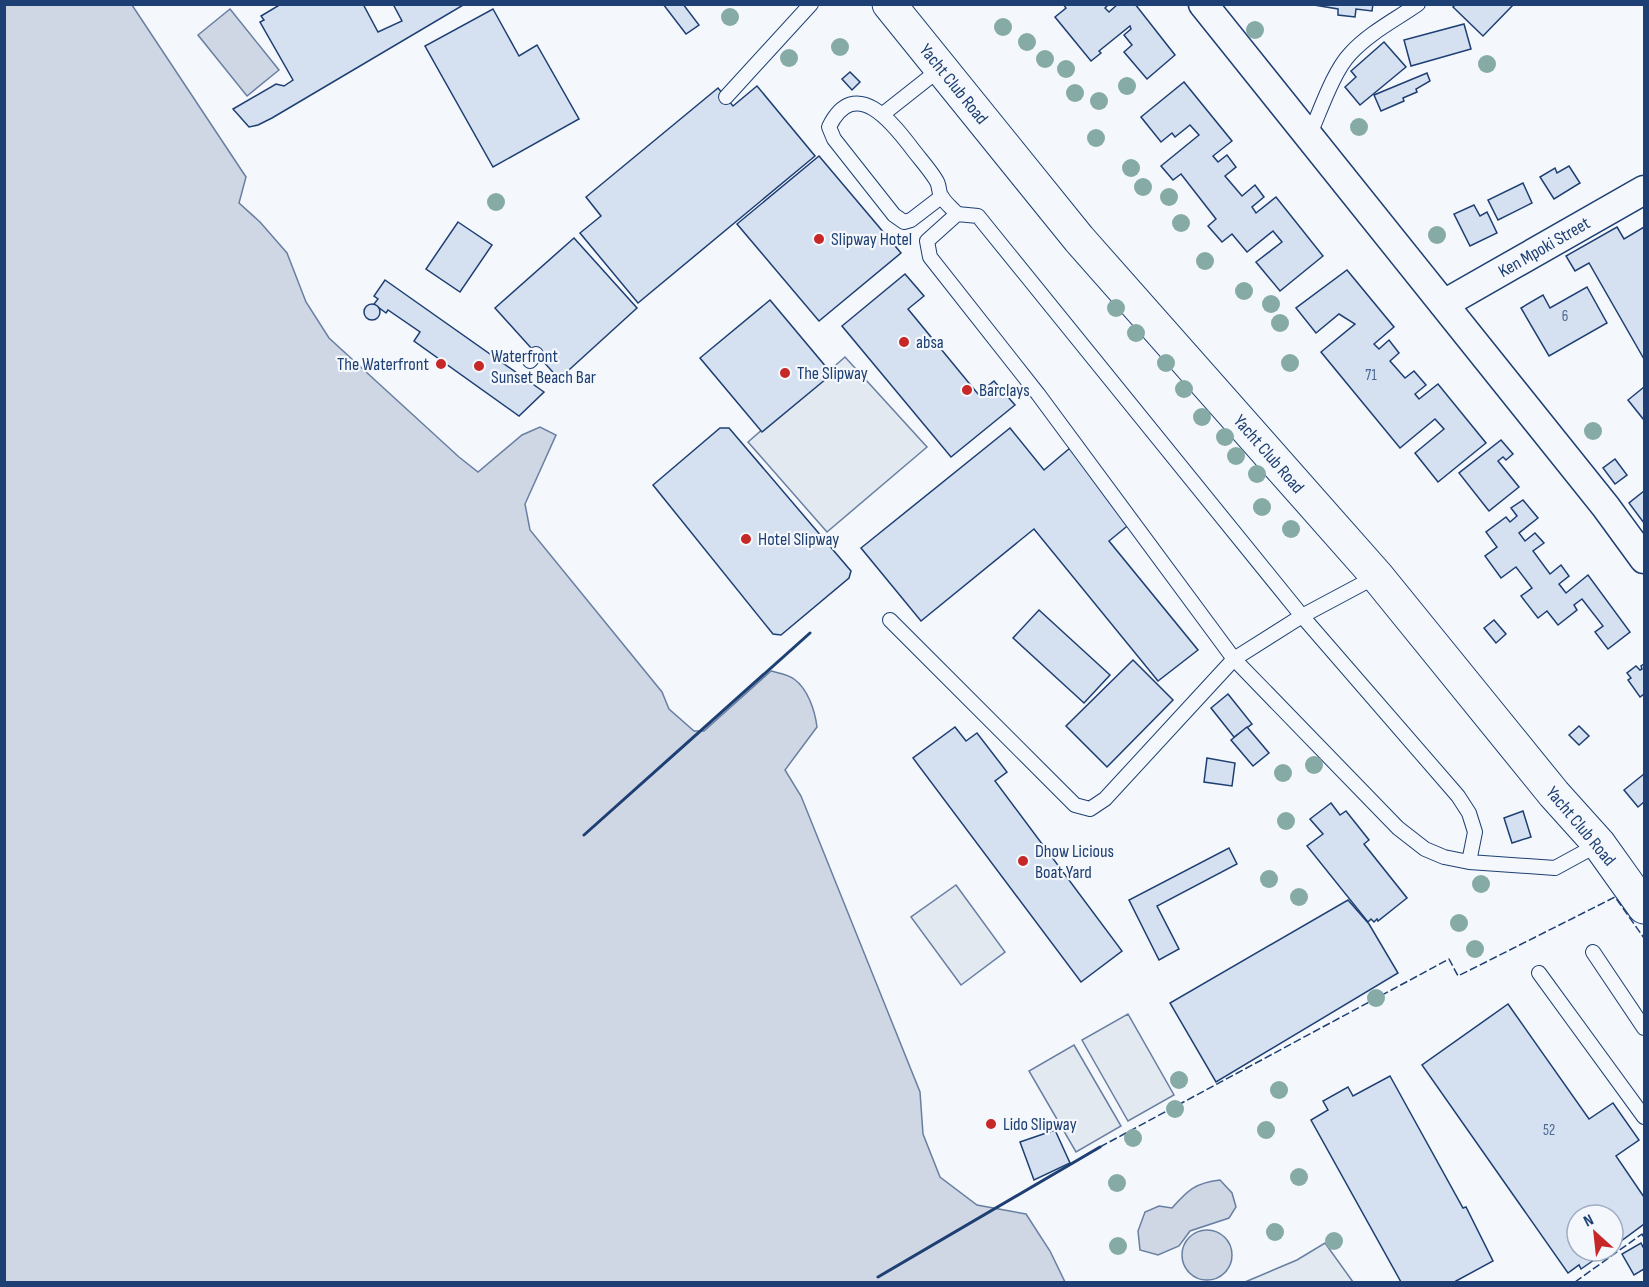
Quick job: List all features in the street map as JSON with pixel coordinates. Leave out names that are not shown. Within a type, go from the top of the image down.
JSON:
[{"type":"street","name":"Yacht Club Road","points":[[889,4],[1079,238],[1377,576],[1554,794],[1599,844],[1644,907]]},
{"type":"street","points":[[1203,4],[1606,507],[1644,559]]},
{"type":"street","name":"Ken Mpoki Street","points":[[1444,304],[1644,190]]},
{"type":"lane","points":[[726,97],[811,4]]},
{"type":"lane","points":[[1309,136],[1340,69],[1350,54],[1363,42],[1418,4]]},
{"type":"lane","points":[[883,114],[940,69]]},
{"type":"lane","points":[[941,197],[911,220],[904,222],[899,219],[834,139],[829,127],[836,113],[854,103],[870,105],[883,114],[900,132],[938,182],[941,197],[957,214],[978,216],[1302,616],[1458,796],[1475,832],[1469,862]]},
{"type":"lane","points":[[957,214],[927,241],[930,256],[1038,394],[1234,659],[1398,828],[1425,849],[1444,857],[1469,862],[1555,867],[1599,844]]},
{"type":"lane","points":[[890,620],[1075,805],[1089,809],[1105,799],[1234,659],[1302,616],[1377,576]]},
{"type":"lane","points":[[1593,952],[1644,1028]]},
{"type":"lane","points":[[1539,973],[1644,1117]]},
{"type":"shaded area","points":[[5,4],[132,5],[246,177],[239,203],[260,222],[287,253],[306,302],[329,338],[478,472],[522,435],[540,427],[556,435],[525,504],[530,530],[662,692],[669,709],[694,731],[704,731],[771,671],[789,676],[799,683],[810,701],[817,727],[785,770],[801,796],[920,1092],[923,1134],[940,1177],[977,1205],[1026,1214],[1050,1251],[1065,1282],[5,1282]]},
{"type":"shaded area","points":[[230,9],[279,70],[247,96],[198,35]]},
{"type":"shaded area","points":[[845,357],[927,447],[827,532],[748,442]]},
{"type":"shaded area","points":[[956,885],[1005,952],[961,985],[911,917]]},
{"type":"shaded area","points":[[1128,1014],[1174,1095],[1128,1121],[1082,1040]]},
{"type":"shaded area","points":[[1074,1045],[1121,1126],[1076,1152],[1029,1071]]},
{"type":"shaded area","points":[[1220,1180],[1232,1193],[1236,1207],[1229,1218],[1190,1231],[1179,1246],[1158,1255],[1140,1250],[1138,1231],[1145,1212],[1159,1206],[1172,1208],[1193,1188]]},
{"type":"shaded area","points":[[1202,1230],[1212,1230],[1225,1237],[1232,1250],[1232,1260],[1225,1273],[1212,1280],[1202,1280],[1193,1276],[1186,1269],[1182,1260],[1182,1250],[1186,1241],[1193,1234]]},
{"type":"shaded area","points":[[1325,1243],[1353,1282],[1245,1282],[1297,1260]]},
{"type":"building","points":[[281,4],[363,4],[378,32],[402,21],[393,4],[465,4],[272,118],[249,127],[233,109],[276,84],[284,86],[293,80],[260,22],[264,20],[261,16]]},
{"type":"building","points":[[663,4],[683,4],[699,25],[686,34]]},
{"type":"building","points":[[1063,4],[1109,4],[1105,8],[1109,12],[1118,4],[1135,4],[1175,55],[1147,79],[1124,52],[1132,45],[1124,35],[1131,29],[1130,26],[1099,51],[1101,53],[1091,61],[1055,17],[1066,8]]},
{"type":"building","points":[[1308,4],[1373,4],[1372,11],[1356,9],[1355,17],[1338,15],[1338,9]]},
{"type":"building","points":[[1456,4],[1514,4],[1483,36],[1453,7]]},
{"type":"building","points":[[493,9],[519,56],[537,45],[579,119],[493,167],[425,46]]},
{"type":"building","points":[[1464,24],[1471,49],[1411,66],[1404,40]]},
{"type":"building","points":[[1384,42],[1406,67],[1360,105],[1345,87],[1356,77],[1351,71]]},
{"type":"building","points":[[850,72],[860,82],[852,90],[842,79]]},
{"type":"building","points":[[1427,73],[1430,81],[1416,89],[1417,92],[1403,98],[1404,101],[1381,111],[1374,95]]},
{"type":"building","points":[[1184,82],[1232,141],[1213,156],[1218,162],[1227,155],[1236,167],[1225,176],[1242,196],[1255,185],[1264,197],[1252,207],[1256,213],[1276,197],[1323,256],[1280,291],[1256,262],[1282,242],[1273,231],[1247,252],[1232,234],[1222,242],[1208,226],[1216,219],[1181,174],[1173,180],[1161,166],[1199,135],[1190,125],[1175,137],[1172,133],[1161,142],[1141,117]]},
{"type":"building","points":[[757,86],[815,156],[638,303],[580,233],[601,216],[586,197],[718,88],[733,106]]},
{"type":"building","name":"Slipway Hotel","points":[[819,156],[901,253],[819,321],[737,224]]},
{"type":"building","points":[[1569,166],[1580,183],[1554,199],[1540,177],[1555,168],[1557,173]]},
{"type":"building","points":[[1523,183],[1532,203],[1498,220],[1488,200]]},
{"type":"building","points":[[1474,205],[1480,216],[1487,212],[1497,233],[1470,246],[1454,214]]},
{"type":"building","points":[[458,222],[492,245],[460,292],[426,269]]},
{"type":"building","points":[[1617,227],[1624,239],[1644,227],[1644,359],[1589,263],[1575,271],[1566,256]]},
{"type":"building","points":[[574,238],[637,308],[559,379],[495,308]]},
{"type":"building","points":[[1347,270],[1394,327],[1374,344],[1379,349],[1389,340],[1399,353],[1390,361],[1405,378],[1414,371],[1426,385],[1415,394],[1419,399],[1438,384],[1486,443],[1438,482],[1415,453],[1444,429],[1435,419],[1400,448],[1321,352],[1355,324],[1339,314],[1316,333],[1296,308]]},
{"type":"building","points":[[905,274],[924,296],[908,309],[978,394],[994,381],[1015,405],[951,457],[842,326]]},
{"type":"building","name":"Waterfront Sunset Beach Bar","points":[[385,280],[544,392],[519,416],[414,341],[420,332],[388,310],[386,313],[374,304],[378,299],[374,296]]},
{"type":"building","points":[[1587,287],[1607,323],[1549,356],[1521,308],[1543,295],[1550,308]]},
{"type":"building","points":[[770,300],[832,374],[762,432],[700,358]]},
{"type":"building","points":[[372,304],[380,312],[372,320],[364,312]]},
{"type":"building","points":[[1644,387],[1644,420],[1628,400]]},
{"type":"building","points":[[720,428],[729,428],[851,571],[849,578],[781,635],[773,634],[653,485]]},
{"type":"building","points":[[1010,428],[1044,470],[1070,448],[1131,523],[1109,541],[1198,650],[1158,681],[1034,529],[921,621],[861,548]]},
{"type":"building","points":[[1501,440],[1513,454],[1506,460],[1503,457],[1498,461],[1519,487],[1489,511],[1459,473]]},
{"type":"building","points":[[1615,459],[1627,475],[1615,484],[1603,468]]},
{"type":"building","points":[[1644,491],[1644,523],[1629,503]]},
{"type":"building","points":[[1523,500],[1538,518],[1519,533],[1525,541],[1535,533],[1544,543],[1533,551],[1550,574],[1561,565],[1569,576],[1559,584],[1566,593],[1588,575],[1630,632],[1608,649],[1595,632],[1603,626],[1582,599],[1574,605],[1577,610],[1558,625],[1547,611],[1538,618],[1521,596],[1532,588],[1516,567],[1501,578],[1485,556],[1497,547],[1486,532],[1506,517],[1510,522],[1517,516],[1511,508]]},
{"type":"building","points":[[1039,610],[1110,675],[1084,703],[1013,638]]},
{"type":"building","points":[[1494,620],[1506,634],[1496,643],[1484,628]]},
{"type":"building","points":[[1133,660],[1173,700],[1107,767],[1066,726]]},
{"type":"building","points":[[1644,664],[1644,694],[1640,697],[1628,680],[1631,678],[1627,673],[1636,666],[1642,669],[1641,666]]},
{"type":"building","points":[[1228,694],[1252,724],[1234,737],[1211,708]]},
{"type":"building","points":[[1579,726],[1589,736],[1579,745],[1569,735]]},
{"type":"building","name":"Dhow Licious Boat Yard","points":[[955,727],[966,741],[977,733],[1007,772],[995,781],[1122,951],[1081,982],[913,758]]},
{"type":"building","points":[[1247,727],[1269,753],[1253,766],[1231,740]]},
{"type":"building","points":[[1207,758],[1235,763],[1232,786],[1204,782]]},
{"type":"building","points":[[1644,774],[1644,802],[1638,807],[1624,790]]},
{"type":"building","points":[[1331,803],[1340,815],[1346,811],[1369,840],[1364,844],[1407,898],[1378,921],[1377,919],[1374,922],[1371,919],[1368,922],[1307,846],[1323,834],[1310,819]]},
{"type":"building","points":[[1523,811],[1531,837],[1512,843],[1504,818]]},
{"type":"building","points":[[1229,848],[1237,864],[1157,906],[1179,949],[1159,960],[1129,900]]},
{"type":"building","points":[[1348,900],[1369,924],[1398,973],[1216,1082],[1170,1003]]},
{"type":"building","points":[[1508,1004],[1589,1119],[1613,1103],[1639,1140],[1616,1156],[1644,1197],[1644,1224],[1625,1238],[1625,1203],[1565,1203],[1565,1263],[1590,1263],[1581,1269],[1579,1265],[1568,1273],[1422,1065]]},
{"type":"building","points":[[1390,1076],[1463,1208],[1466,1207],[1493,1261],[1457,1282],[1401,1282],[1311,1120],[1328,1110],[1323,1101],[1348,1087],[1353,1096]]},
{"type":"building","points":[[1055,1130],[1070,1163],[1034,1180],[1020,1142]]},
{"type":"building","points":[[1641,1243],[1644,1249],[1644,1269],[1634,1275],[1625,1259],[1625,1252]]},
{"type":"fence","points":[[1100,1147],[1449,959],[1458,976],[1615,897],[1644,938]]},
{"type":"fence","points":[[1575,1282],[1642,1234],[1644,1238]]},
{"type":"wall","points":[[584,835],[810,633]]},
{"type":"wall","points":[[878,1277],[1100,1147]]},
{"type":"place","name":"Slipway Hotel","points":[[819,239]]},
{"type":"place","name":"absa","points":[[904,342]]},
{"type":"place","name":"The Waterfront","points":[[441,364]]},
{"type":"place","name":"Waterfront Sunset Beach Bar","points":[[479,366]]},
{"type":"place","name":"The Slipway","points":[[785,373]]},
{"type":"place","name":"Barclays","points":[[967,390]]},
{"type":"place","name":"Hotel Slipway","points":[[746,539]]},
{"type":"place","name":"Dhow Licious Boat Yard","points":[[1023,861]]},
{"type":"place","name":"Lido Slipway","points":[[991,1124]]}]
